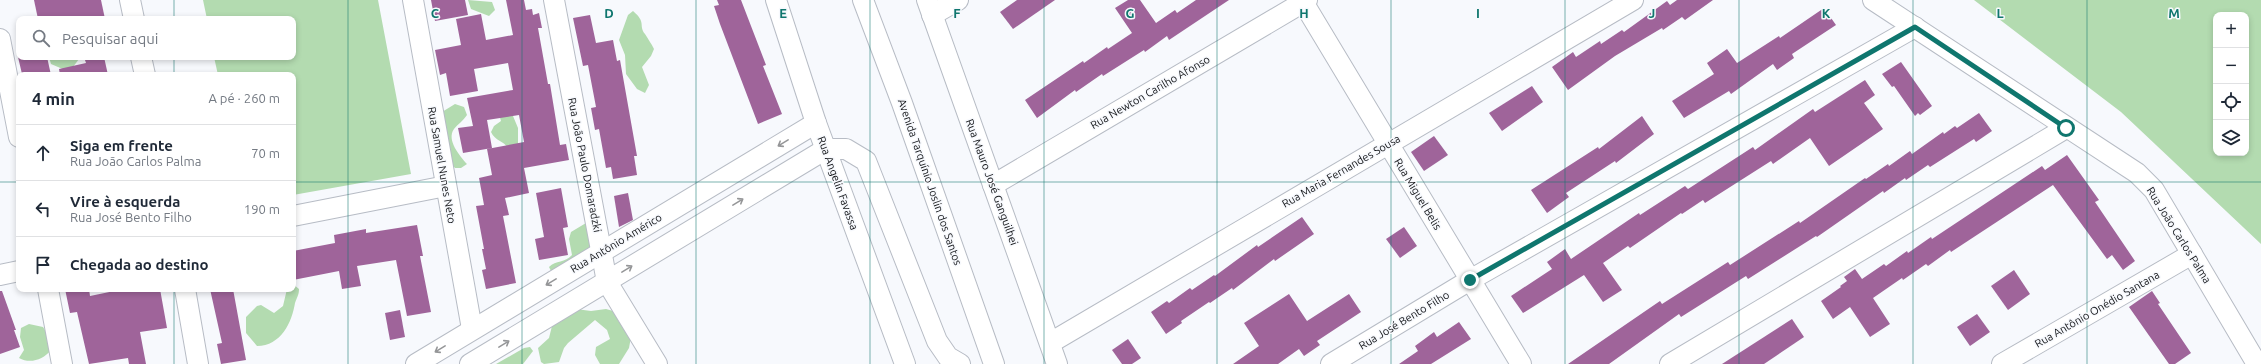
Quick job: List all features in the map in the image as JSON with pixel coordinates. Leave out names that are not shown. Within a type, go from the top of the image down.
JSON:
[{"type":"street","points":[[130,0],[133,16]]},
{"type":"street","name":"Rua Samuel Nunes Neto","points":[[413,0],[472,329]]},
{"type":"street","name":"Rua João Paulo Domaradzki","points":[[554,0],[607,282],[657,364]]},
{"type":"street","name":"Rua Angelin Favassa","points":[[776,0],[816,123],[905,364]]},
{"type":"street","name":"Avenida Tarquínio Joslin dos Santos","points":[[863,0],[902,103],[994,364]]},
{"type":"street","points":[[930,7],[958,0]]},
{"type":"street","name":"Rua Maria Fernandes Sousa","points":[[1050,343],[1633,0]]},
{"type":"street","name":"Rua João Carlos Palma","points":[[1873,0],[2066,128],[2137,173],[2154,190],[2257,364]]},
{"type":"street","name":"Rua Miguel Belis","points":[[1305,1],[1388,144],[1521,364]]},
{"type":"street","name":"Rua Newton Carilho Afonso","points":[[993,185],[1305,1]]},
{"type":"street","name":"Rua Mauro José Ganguilhei","points":[[930,7],[1057,364]]},
{"type":"street","name":"Rua José Bento Filho","points":[[1330,364],[1470,280],[1915,27]]},
{"type":"street","points":[[0,39],[16,122]]},
{"type":"street","points":[[142,60],[144,72]]},
{"type":"street","name":"Rua Antônio Américo","points":[[416,364],[816,123]]},
{"type":"street","points":[[1670,364],[2066,128]]},
{"type":"street","points":[[470,364],[826,149],[846,150],[866,161],[937,341],[948,357],[960,364]]},
{"type":"street","points":[[296,215],[446,186]]},
{"type":"street","name":"Rua Antônio Onédio Santana","points":[[2002,364],[2192,254]]},
{"type":"street","points":[[0,275],[16,272]]},
{"type":"street","points":[[49,292],[62,364]]},
{"type":"street","points":[[186,292],[198,364]]},
{"type":"green space","points":[[203,0],[378,0],[411,174],[296,194],[296,72],[217,72],[215,60],[296,60],[296,16],[206,16]]},
{"type":"green space","points":[[468,0],[492,2],[495,10],[489,16],[471,9]]},
{"type":"green space","points":[[1974,0],[2261,0],[2261,244],[2121,112]]},
{"type":"green space","points":[[633,11],[640,18],[643,31],[654,49],[651,56],[642,67],[649,85],[645,93],[637,89],[626,74],[625,55],[619,40],[628,15]]},
{"type":"green space","points":[[50,60],[78,60],[73,67],[65,70],[51,64]]},
{"type":"green space","points":[[455,104],[464,107],[467,115],[452,133],[455,148],[467,164],[461,168],[455,168],[448,160],[442,112]]},
{"type":"green space","points":[[497,108],[513,116],[518,128],[518,145],[508,148],[491,132],[494,126],[501,121]]},
{"type":"green space","points":[[586,223],[589,223],[597,243],[553,275],[549,267],[569,258],[572,255],[569,239],[571,232]]},
{"type":"green space","points":[[296,286],[299,291],[291,318],[284,332],[273,342],[257,346],[246,333],[246,317],[257,306],[261,305],[274,313],[283,306],[286,292],[296,292]]},
{"type":"green space","points":[[576,309],[591,311],[606,309],[613,311],[619,322],[628,329],[631,337],[629,348],[619,364],[600,364],[595,355],[596,347],[610,339],[607,330],[595,320],[568,343],[564,348],[559,362],[544,364],[541,362],[538,348],[549,338],[554,318]]},
{"type":"green space","points":[[29,324],[43,327],[48,335],[51,350],[40,359],[32,361],[19,358],[24,350],[20,337],[21,328]]},
{"type":"green space","points":[[530,347],[533,351],[523,364],[496,364],[524,348]]},
{"type":"building","points":[[34,0],[101,0],[104,16],[37,16]]},
{"type":"building","points":[[431,0],[465,0],[468,15],[435,21]]},
{"type":"building","points":[[506,0],[524,0],[526,10],[532,9],[533,15],[539,13],[542,28],[538,28],[548,84],[550,84],[560,145],[566,144],[569,160],[524,168],[529,193],[505,198],[509,215],[503,216],[516,283],[486,289],[482,270],[486,269],[482,249],[484,249],[476,206],[484,205],[479,178],[492,175],[487,149],[524,142],[519,115],[487,120],[492,148],[463,153],[458,128],[473,126],[467,98],[513,90],[508,63],[474,69],[478,91],[450,96],[446,73],[440,75],[435,50],[461,45],[456,19],[481,14],[486,40],[513,35]]},
{"type":"building","points":[[717,0],[741,0],[766,65],[763,66],[782,114],[758,124],[714,6],[719,5]]},
{"type":"building","points":[[1017,0],[1055,0],[1013,29],[1000,12]]},
{"type":"building","points":[[1128,0],[1140,0],[1156,23],[1175,10],[1177,13],[1196,0],[1229,0],[1169,40],[1167,36],[1145,52],[1144,50],[1103,76],[1102,74],[1076,92],[1075,90],[1037,118],[1025,100],[1083,61],[1084,63],[1107,47],[1108,49],[1132,33],[1115,8]]},
{"type":"building","points":[[1677,0],[1713,0],[1685,20],[1682,17],[1663,30],[1662,28],[1615,56],[1568,90],[1552,67],[1573,52],[1576,57],[1600,41],[1601,44],[1622,30],[1624,32],[1667,1],[1670,5]]},
{"type":"building","points":[[1824,8],[1836,25],[1792,54],[1794,58],[1777,70],[1773,64],[1731,94],[1729,91],[1684,118],[1672,101],[1714,74],[1707,63],[1727,49],[1737,63],[1779,36],[1780,38]]},
{"type":"building","points":[[590,15],[596,43],[613,40],[617,61],[620,60],[637,156],[634,156],[637,175],[613,179],[611,167],[606,168],[599,129],[595,130],[591,108],[596,107],[588,65],[583,66],[573,18]]},
{"type":"building","points":[[19,60],[48,60],[50,72],[22,72]]},
{"type":"building","points":[[85,60],[105,60],[107,72],[60,72],[59,69],[86,63]]},
{"type":"building","points":[[1901,62],[1932,106],[1920,115],[1918,113],[1915,116],[1894,86],[1892,87],[1882,74]]},
{"type":"building","points":[[1865,80],[1875,95],[1864,103],[1883,129],[1829,166],[1810,138],[1773,164],[1771,161],[1705,203],[1703,200],[1682,214],[1681,213],[1630,248],[1628,246],[1603,263],[1622,290],[1603,302],[1584,275],[1523,313],[1511,296],[1552,269],[1547,262],[1565,249],[1571,259],[1639,213],[1640,215],[1685,186],[1688,189],[1753,147],[1755,150],[1813,109],[1815,112]]},
{"type":"building","points":[[1532,86],[1543,102],[1502,131],[1489,113]]},
{"type":"building","points":[[1979,113],[1992,131],[1976,142],[1974,139],[1930,167],[1928,165],[1906,180],[1905,178],[1884,193],[1883,191],[1817,237],[1816,236],[1748,279],[1746,276],[1681,317],[1679,314],[1609,364],[1568,364],[1660,301],[1662,304],[1728,262],[1730,265],[1799,221],[1800,223],[1865,178],[1866,179],[1888,164],[1889,166],[1910,151],[1912,154],[1943,132],[1944,134],[1955,126],[1957,128]]},
{"type":"building","points":[[1642,116],[1654,134],[1616,163],[1615,161],[1566,193],[1569,197],[1547,213],[1531,190],[1598,147],[1599,149]]},
{"type":"building","points":[[1434,136],[1448,155],[1424,171],[1411,152]]},
{"type":"building","points":[[2067,155],[2099,200],[2095,202],[2135,261],[2123,270],[2112,255],[2107,259],[2053,185],[1951,252],[1950,250],[1928,266],[1926,264],[1903,280],[1902,278],[1873,298],[1890,324],[1870,337],[1850,307],[1833,319],[1821,301],[1841,287],[1840,286],[1847,281],[1844,277],[1855,269],[1862,279],[1884,264],[1886,266],[1907,251],[1908,253],[1931,237],[1932,239],[2042,166],[2045,170]]},
{"type":"building","points":[[561,188],[568,227],[563,228],[568,255],[539,260],[535,239],[544,237],[536,193]]},
{"type":"building","points":[[628,193],[633,220],[619,227],[614,196]]},
{"type":"building","points":[[1302,217],[1314,234],[1275,261],[1274,259],[1233,290],[1232,288],[1210,303],[1209,302],[1181,321],[1182,323],[1166,334],[1151,312],[1167,301],[1169,303],[1190,288],[1192,290],[1214,275],[1215,276],[1257,245],[1258,247]]},
{"type":"building","points":[[417,225],[423,256],[420,256],[431,312],[407,316],[396,260],[357,266],[361,286],[342,289],[339,271],[296,279],[296,250],[335,243],[334,235],[366,229],[366,233]]},
{"type":"building","points":[[1404,227],[1417,246],[1400,258],[1386,239]]},
{"type":"building","points":[[2014,270],[2030,294],[2008,310],[1991,286]]},
{"type":"building","points":[[0,291],[2,291],[16,330],[14,330],[20,347],[0,354]]},
{"type":"building","points":[[2152,291],[2160,303],[2158,304],[2191,353],[2175,364],[2169,364],[2129,307]]},
{"type":"building","points":[[66,292],[89,292],[90,296],[109,292],[161,292],[167,328],[140,332],[146,364],[129,364],[128,358],[89,364],[77,312],[70,313]]},
{"type":"building","points":[[211,292],[234,292],[246,360],[221,364],[217,344],[222,343]]},
{"type":"building","points":[[1289,294],[1307,321],[1349,294],[1361,312],[1317,341],[1320,345],[1304,356],[1299,349],[1278,364],[1233,364],[1259,346],[1244,323]]},
{"type":"building","points":[[400,310],[405,337],[390,340],[385,313]]},
{"type":"building","points":[[1977,314],[1990,332],[1970,346],[1957,327]]},
{"type":"building","points":[[1792,319],[1804,337],[1764,364],[1722,364]]},
{"type":"building","points":[[1459,322],[1471,339],[1431,364],[1399,364],[1418,351],[1415,346],[1434,332],[1437,337]]},
{"type":"building","points":[[1128,339],[1141,358],[1132,364],[1122,364],[1112,350]]},
{"type":"route","points":[[1470,280],[1915,27],[2066,128]]}]
